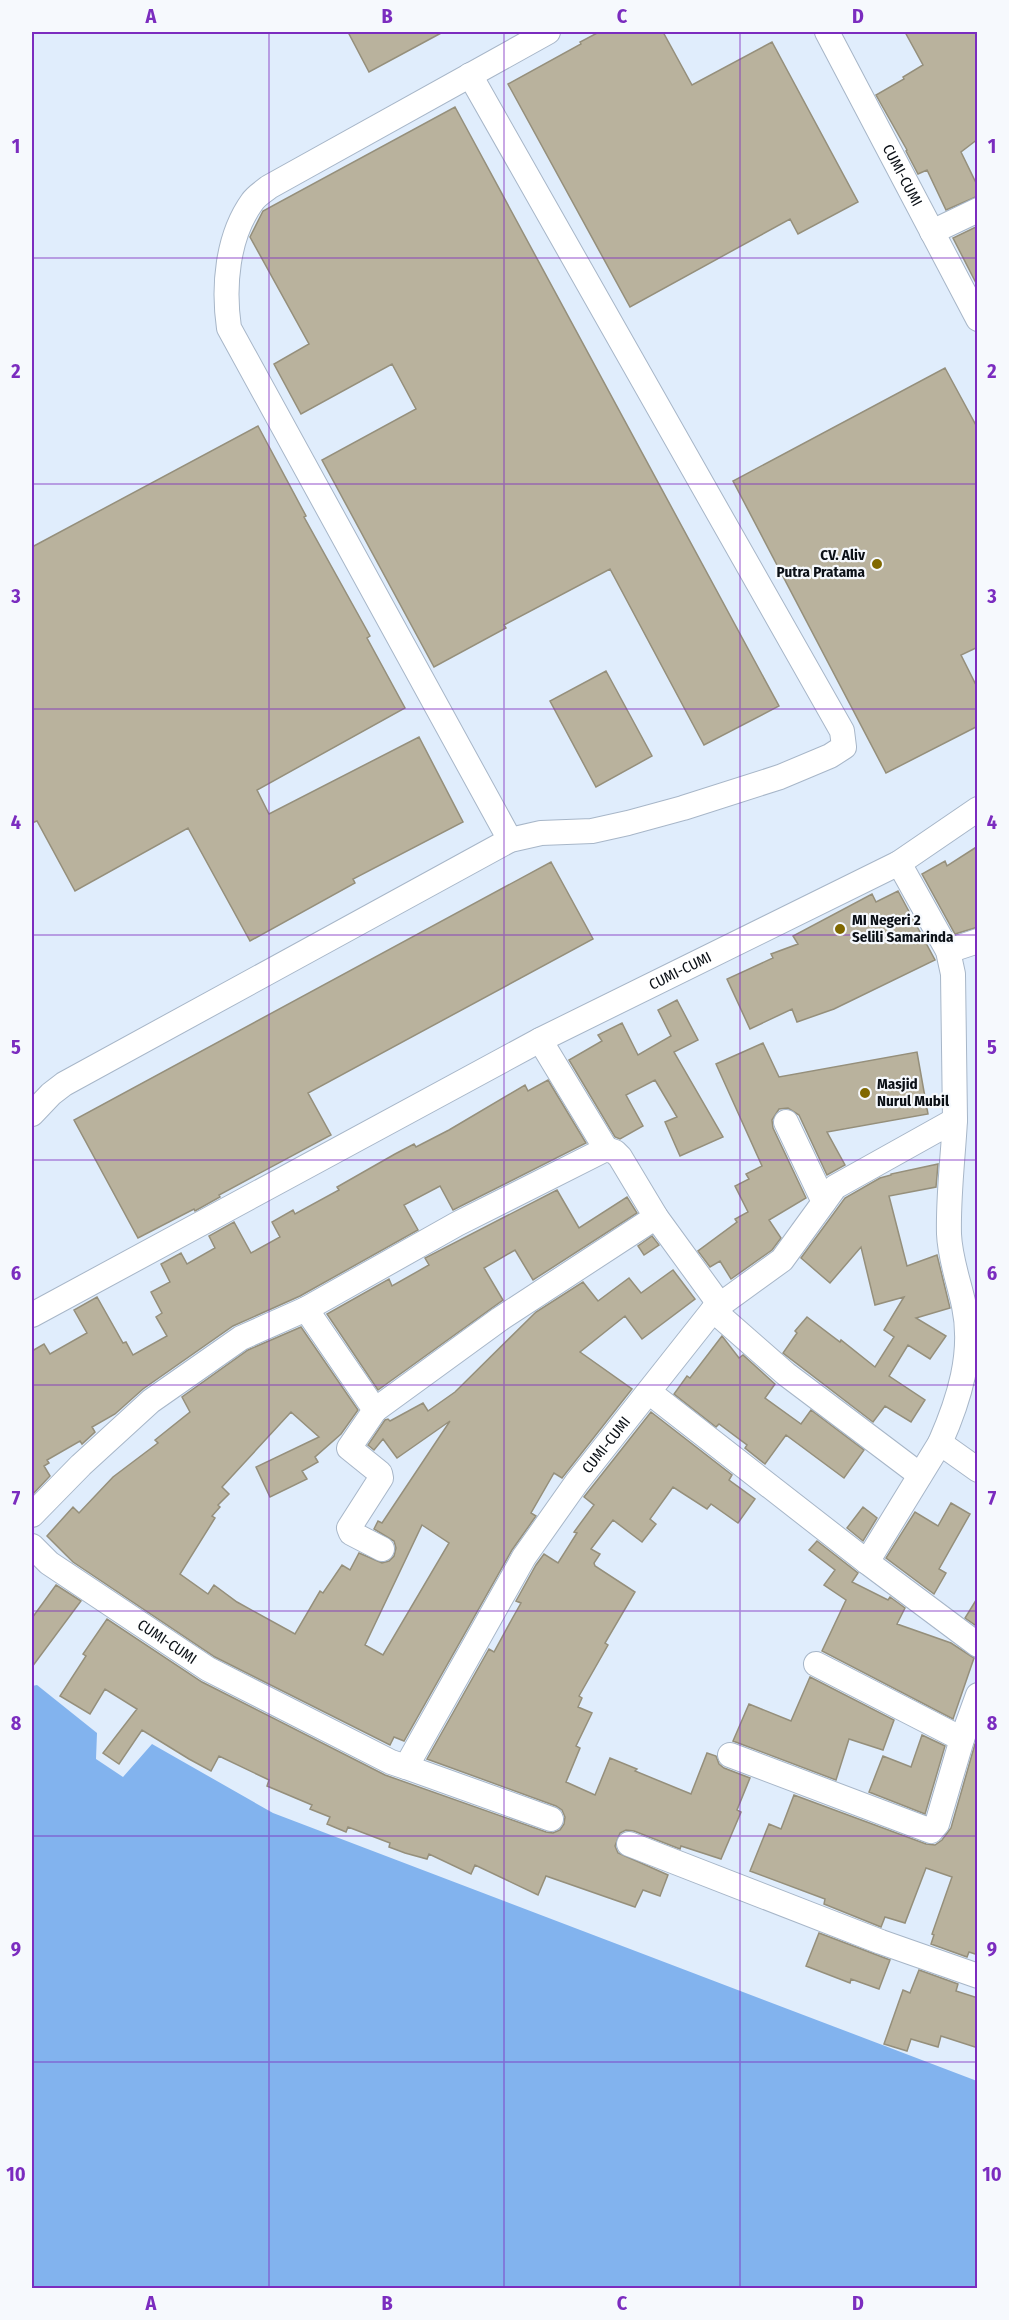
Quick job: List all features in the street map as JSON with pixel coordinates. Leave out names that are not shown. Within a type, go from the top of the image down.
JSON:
[{"type":"street","points":[[510,840],[229,328],[225,302],[228,262],[242,221],[252,201],[269,187],[548,32]]},
{"type":"street","name":"CUMI-CUMI","points":[[827,32],[978,319]]},
{"type":"street","points":[[32,1114],[64,1084],[510,840],[541,833],[592,831],[628,824],[683,808],[800,769],[839,751],[844,742],[837,721],[470,75]]},
{"type":"street","points":[[932,232],[978,210]]},
{"type":"street","name":"CUMI-CUMI","points":[[32,1316],[540,1040],[899,863],[978,809]]},
{"type":"street","points":[[867,1563],[940,1443],[960,1392],[972,1352],[953,1265],[949,1235],[955,1120],[966,1062],[953,974],[948,951],[899,863]]},
{"type":"street","points":[[948,951],[978,941]]},
{"type":"street","points":[[540,1040],[606,1149],[615,1152],[620,1157],[656,1217],[716,1307],[786,1374],[921,1475]]},
{"type":"street","name":"CUMI-CUMI","points":[[32,1546],[50,1563],[208,1669],[391,1762],[406,1767],[524,1557],[576,1482],[716,1307],[782,1260],[835,1186],[955,1120]]},
{"type":"street","points":[[786,1122],[824,1202]]},
{"type":"street","points":[[32,1515],[81,1465],[151,1401],[241,1338],[306,1309],[457,1224],[606,1149]]},
{"type":"street","points":[[382,1549],[351,1533],[349,1528],[381,1478],[380,1473],[349,1448],[375,1410],[500,1319],[656,1217]]},
{"type":"street","points":[[306,1309],[375,1410]]},
{"type":"street","points":[[649,1392],[867,1563],[978,1645]]},
{"type":"street","points":[[940,1443],[978,1470]]},
{"type":"street","points":[[816,1664],[962,1739]]},
{"type":"street","points":[[730,1755],[931,1831],[937,1824],[962,1739],[978,1695]]},
{"type":"street","points":[[406,1767],[551,1819]]},
{"type":"street","points":[[629,1844],[881,1942],[978,1976]]},
{"type":"water","points":[[37,1685],[97,1733],[96,1759],[123,1777],[152,1744],[273,1813],[977,2081],[977,2288],[32,2288],[32,1686]]},
{"type":"building","points":[[348,32],[443,32],[369,72]]},
{"type":"building","points":[[599,32],[663,32],[692,85],[772,42],[858,202],[798,234],[790,219],[630,307],[508,84]]},
{"type":"building","points":[[905,32],[978,32],[978,139],[961,152],[978,187],[978,196],[946,210],[927,170],[918,174],[876,95],[923,65]]},
{"type":"building","points":[[455,107],[779,706],[704,745],[610,569],[504,625],[506,628],[434,667],[322,460],[416,409],[392,364],[301,414],[274,364],[309,344],[250,237],[263,211]]},
{"type":"building","points":[[978,226],[978,287],[953,238]]},
{"type":"building","name":"CV. Aliv Putra Pratama","points":[[945,368],[978,429],[978,647],[961,655],[978,689],[978,726],[886,773],[733,481]]},
{"type":"building","points":[[258,426],[306,516],[304,517],[370,636],[367,638],[405,708],[257,790],[269,814],[419,737],[463,822],[353,879],[355,883],[250,941],[188,828],[75,891],[37,821],[32,823],[32,547]]},
{"type":"building","points":[[606,671],[652,756],[596,787],[550,701]]},
{"type":"building","points":[[978,846],[978,927],[955,934],[922,874],[945,861],[947,866]]},
{"type":"building","points":[[551,862],[593,939],[308,1093],[331,1135],[219,1195],[220,1197],[195,1211],[194,1209],[138,1238],[74,1120]]},
{"type":"building","points":[[898,891],[935,960],[834,1009],[797,1022],[792,1009],[750,1029],[727,979],[773,958],[771,954],[798,944],[793,936],[872,894],[876,902]]},
{"type":"building","points":[[677,1000],[698,1040],[674,1052],[723,1137],[680,1156],[665,1122],[677,1117],[655,1080],[626,1095],[643,1126],[620,1139],[615,1137],[569,1060],[602,1041],[598,1035],[622,1023],[638,1055],[671,1036],[658,1010]]},
{"type":"building","points":[[763,1043],[779,1077],[917,1052],[928,1114],[827,1132],[845,1165],[827,1175],[799,1115],[788,1108],[779,1109],[772,1120],[773,1128],[806,1198],[769,1220],[781,1238],[772,1250],[731,1279],[720,1261],[710,1267],[698,1251],[737,1222],[735,1219],[748,1212],[735,1186],[749,1179],[746,1174],[762,1166],[716,1064]]},
{"type":"building","points":[[548,1080],[586,1143],[453,1210],[440,1186],[404,1205],[418,1230],[300,1296],[233,1326],[143,1389],[115,1414],[92,1427],[95,1432],[82,1444],[80,1441],[47,1460],[49,1463],[44,1466],[50,1476],[32,1495],[32,1351],[44,1344],[50,1354],[87,1333],[74,1310],[97,1297],[123,1343],[126,1342],[133,1355],[167,1336],[156,1317],[162,1313],[151,1292],[170,1282],[161,1264],[181,1253],[187,1264],[215,1248],[209,1236],[234,1222],[251,1253],[280,1237],[272,1222],[293,1210],[295,1214],[339,1190],[337,1187],[395,1154],[414,1144],[416,1147],[449,1130],[525,1085],[528,1091]]},
{"type":"building","points":[[938,1164],[936,1187],[889,1196],[907,1266],[937,1255],[950,1308],[916,1318],[946,1336],[930,1359],[908,1345],[889,1376],[925,1400],[911,1422],[885,1406],[873,1422],[783,1353],[797,1333],[795,1331],[807,1317],[875,1367],[894,1337],[884,1330],[904,1297],[875,1305],[861,1247],[830,1283],[801,1258],[845,1198],[880,1178]]},
{"type":"building","points":[[557,1190],[579,1228],[627,1197],[637,1213],[533,1280],[515,1250],[484,1268],[503,1300],[378,1390],[327,1314],[389,1279],[392,1286],[429,1265],[425,1258]]},
{"type":"building","points":[[652,1236],[659,1245],[644,1255],[638,1246]]},
{"type":"building","points":[[673,1270],[695,1299],[642,1339],[625,1316],[580,1352],[632,1389],[562,1478],[554,1473],[531,1513],[536,1516],[512,1550],[404,1741],[394,1737],[390,1745],[215,1657],[73,1562],[47,1536],[73,1507],[79,1513],[113,1477],[158,1443],[155,1440],[190,1412],[182,1397],[248,1350],[301,1327],[358,1410],[341,1434],[315,1457],[318,1462],[302,1471],[307,1479],[270,1497],[256,1467],[319,1437],[291,1412],[222,1487],[229,1494],[218,1505],[220,1507],[212,1516],[215,1518],[180,1574],[208,1594],[214,1585],[237,1602],[295,1634],[320,1591],[323,1593],[342,1565],[350,1570],[359,1553],[382,1563],[394,1556],[396,1548],[394,1541],[374,1529],[378,1521],[382,1523],[450,1421],[397,1458],[383,1439],[374,1450],[368,1445],[385,1420],[390,1421],[423,1403],[428,1411],[455,1392],[536,1312],[583,1282],[598,1301],[629,1278],[641,1293]],"holes":[[[422,1525],[449,1543],[383,1655],[365,1645]]]},
{"type":"building","points":[[722,1336],[739,1358],[743,1355],[775,1384],[765,1398],[801,1424],[811,1410],[864,1450],[844,1478],[786,1435],[765,1464],[745,1448],[747,1445],[719,1424],[716,1427],[674,1394],[687,1376],[690,1378]]},
{"type":"building","points":[[651,1412],[732,1475],[729,1480],[755,1499],[738,1523],[711,1504],[707,1509],[673,1487],[650,1519],[656,1524],[642,1542],[613,1520],[591,1549],[600,1554],[594,1563],[595,1566],[635,1592],[605,1643],[608,1645],[579,1696],[582,1698],[578,1707],[592,1713],[576,1746],[580,1748],[566,1782],[595,1795],[610,1758],[691,1794],[707,1753],[716,1756],[719,1764],[724,1768],[750,1778],[737,1810],[741,1812],[721,1859],[681,1846],[680,1849],[634,1831],[626,1830],[620,1833],[615,1846],[618,1853],[668,1875],[660,1896],[643,1890],[635,1907],[546,1876],[538,1895],[475,1865],[471,1874],[429,1854],[427,1859],[405,1853],[389,1847],[390,1843],[348,1827],[346,1832],[327,1824],[330,1817],[310,1809],[312,1805],[267,1786],[269,1780],[219,1756],[211,1771],[142,1730],[119,1764],[103,1753],[137,1709],[105,1689],[90,1714],[60,1696],[86,1656],[83,1654],[107,1619],[202,1682],[385,1775],[546,1832],[553,1833],[560,1830],[565,1817],[562,1810],[556,1806],[427,1759],[489,1649],[494,1652],[521,1603],[516,1601],[536,1565],[544,1554],[558,1563],[577,1533],[574,1532],[594,1505],[584,1497]]},
{"type":"building","points":[[951,1503],[970,1514],[939,1569],[946,1573],[934,1594],[886,1558],[915,1512],[938,1526]]},
{"type":"building","points":[[863,1507],[877,1518],[863,1541],[847,1528]]},
{"type":"building","points":[[817,1541],[858,1573],[852,1582],[888,1600],[890,1597],[905,1608],[897,1624],[951,1643],[974,1658],[953,1719],[822,1651],[846,1600],[824,1585],[835,1570],[809,1550]]},
{"type":"building","points":[[56,1585],[81,1601],[32,1667],[32,1618]]},
{"type":"building","points":[[978,1597],[978,1627],[965,1618]]},
{"type":"building","points":[[810,1677],[894,1720],[883,1750],[849,1739],[836,1780],[733,1741],[749,1704],[791,1721]]},
{"type":"building","points":[[922,1735],[945,1746],[925,1814],[869,1792],[883,1756],[911,1767]]},
{"type":"building","points":[[975,1744],[978,1744],[978,1955],[969,1952],[967,1957],[931,1944],[934,1935],[932,1934],[952,1877],[926,1868],[905,1923],[885,1917],[881,1927],[824,1904],[825,1899],[750,1871],[769,1824],[781,1829],[794,1795],[926,1844],[935,1845],[951,1828]]},
{"type":"building","points":[[819,1933],[890,1960],[879,1989],[851,1979],[850,1983],[806,1966]]},
{"type":"building","points":[[919,1970],[958,1984],[956,1991],[978,1998],[978,2048],[941,2036],[938,2047],[911,2039],[907,2051],[884,2044],[903,1990],[910,1993]]},
{"type":"place","name":"CV. Aliv Putra Pratama","points":[[877,564]]},
{"type":"place","name":"MI Negeri 2 Selili Samarinda","points":[[840,929]]},
{"type":"place","name":"Masjid Nurul Mubil","points":[[865,1093]]}]
